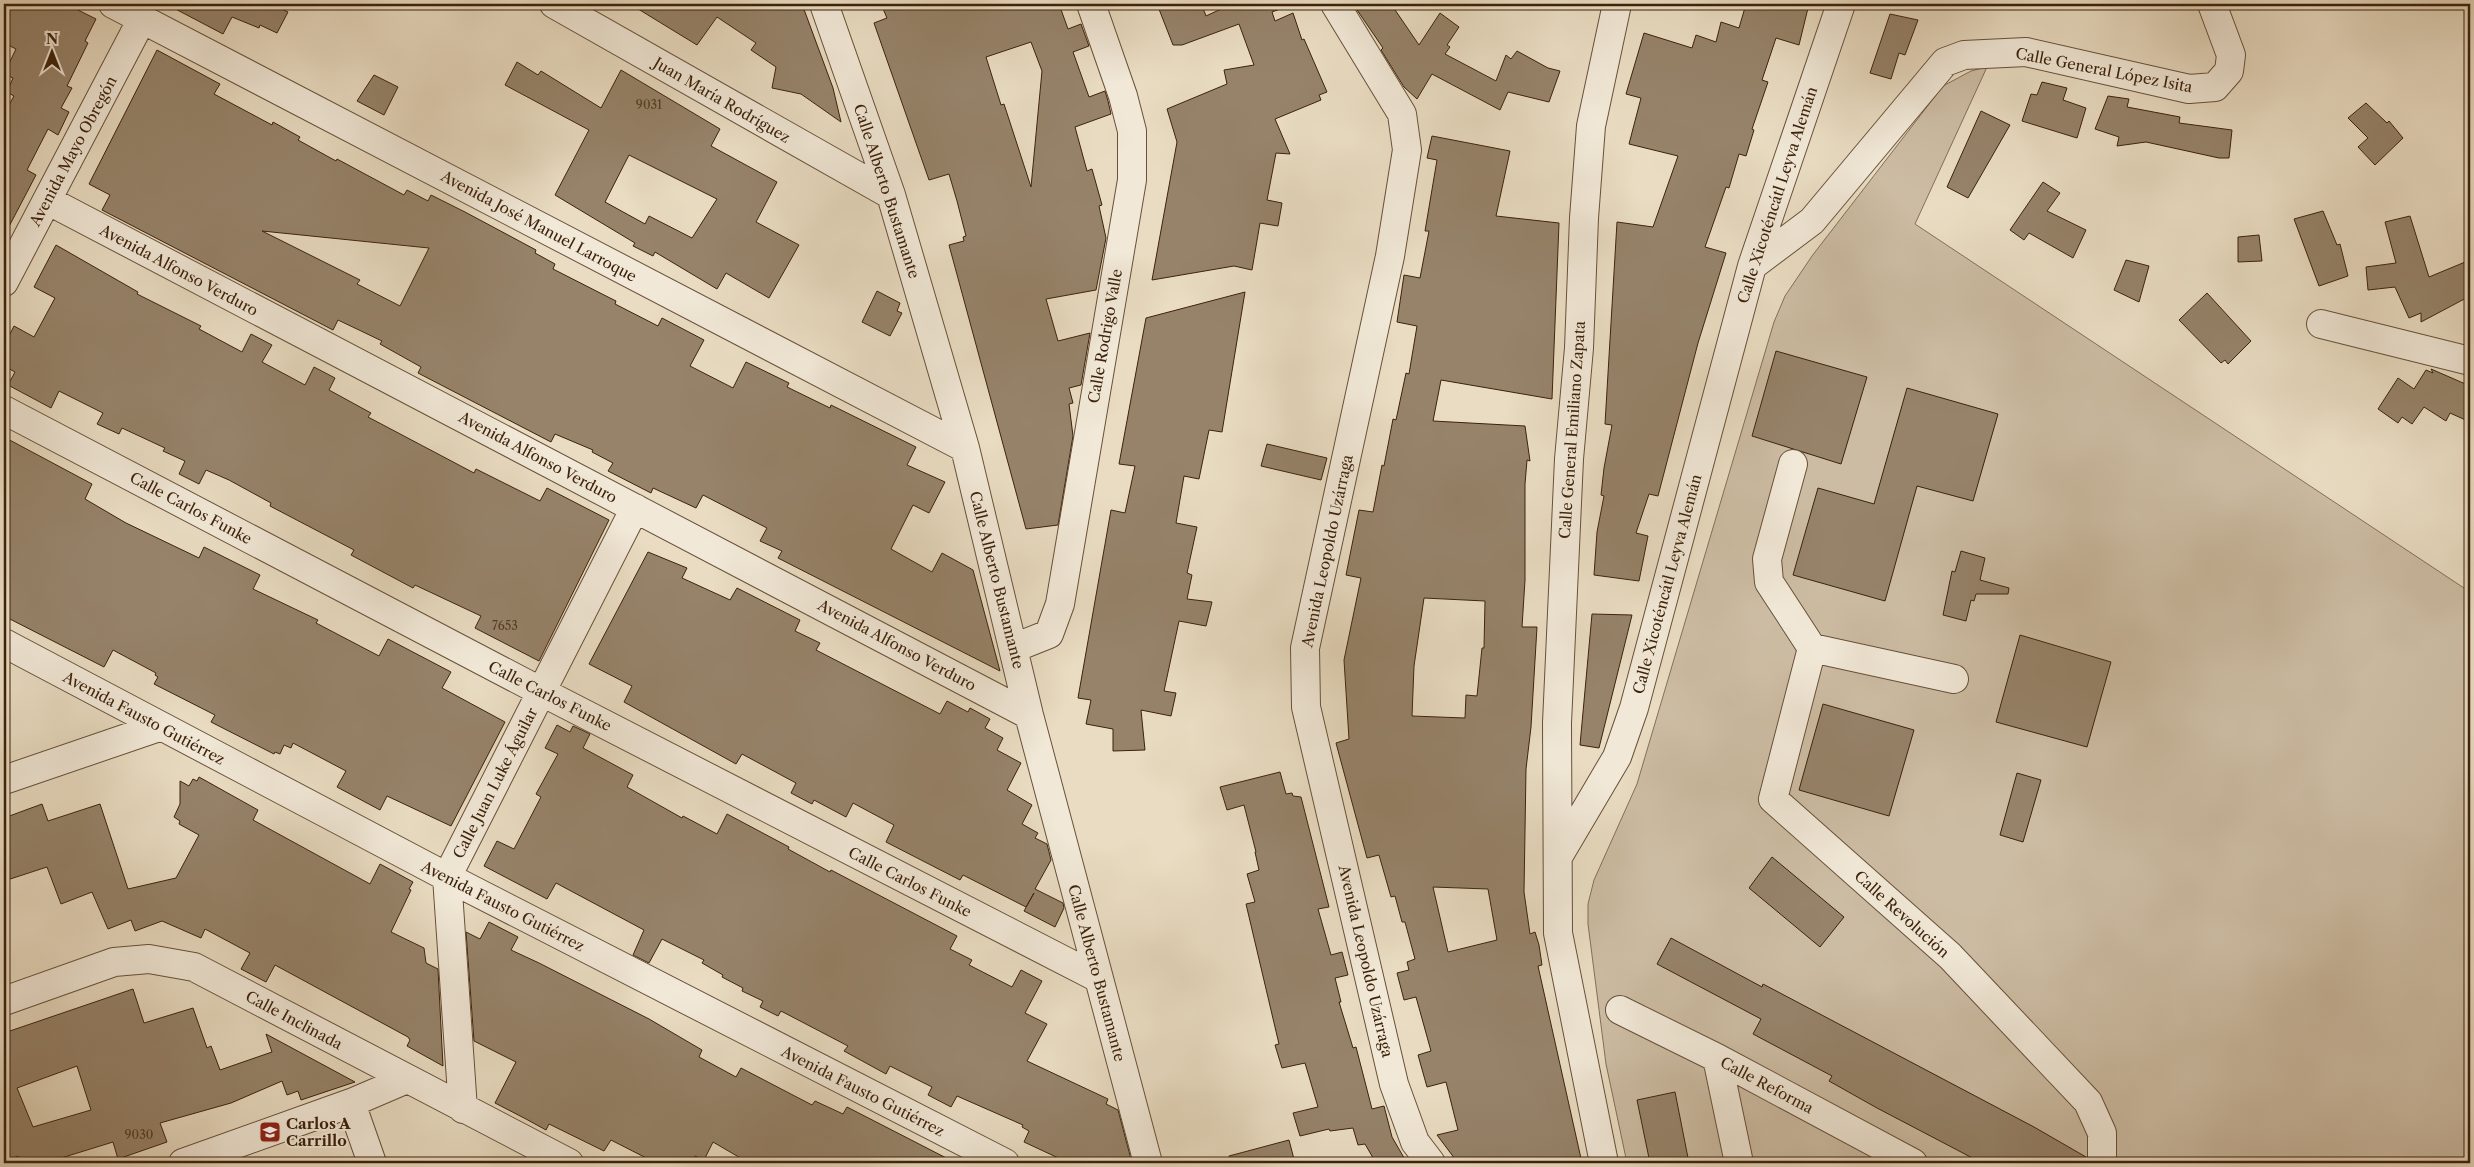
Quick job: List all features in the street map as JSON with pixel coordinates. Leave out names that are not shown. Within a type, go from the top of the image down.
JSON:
[{"type":"street","name":"Avenida José Manuel Larroque","points":[[113,4],[965,448]]},
{"type":"street","name":"Juan María Rodríguez","points":[[554,4],[891,195]]},
{"type":"street","name":"Calle Alberto Bustamante","points":[[824,4],[891,195],[965,448],[1029,715],[1148,1163]]},
{"type":"street","name":"Calle Rodrigo Valle","points":[[1014,648],[1049,634],[1060,604],[1132,180],[1132,131],[1123,96],[1091,4]]},
{"type":"street","name":"Avenida Leopoldo Uzárraga","points":[[1335,4],[1402,114],[1407,150],[1390,256],[1305,648],[1306,707],[1394,1084],[1415,1142],[1431,1163]]},
{"type":"street","name":"Calle General Emiliano Zapata","points":[[1558,858],[1557,723],[1568,459],[1579,348],[1590,126],[1617,4]]},
{"type":"street","name":"Calle Xicoténcátl Leyva Alemán","points":[[1558,858],[1617,757],[1634,708],[1752,266],[1841,4]]},
{"type":"street","name":"Calle General López Isita","points":[[1752,266],[1812,221],[1945,62],[1964,55],[2026,52],[2189,89],[2215,87],[2229,71],[2232,55],[2212,4]]},
{"type":"street","name":"Avenida Mayo Obregón","points":[[4,282],[142,19]]},
{"type":"street","name":"Avenida Alfonso Verduro","points":[[47,200],[1029,715]]},
{"type":"street","points":[[2321,324],[2469,359]]},
{"type":"street","name":"Calle Carlos Funke","points":[[4,410],[542,692],[1098,978]]},
{"type":"street","points":[[1793,464],[1767,559],[1769,582],[1812,648],[1954,679]]},
{"type":"street","name":"Calle Juan Luke Águilar","points":[[463,1109],[447,877],[634,508]]},
{"type":"street","name":"Avenida Fausto Gutiérrez","points":[[4,642],[159,727],[447,877],[1005,1163]]},
{"type":"street","name":"Calle Revolución","points":[[1812,648],[1772,799],[1950,956],[2088,1102],[2102,1133],[2102,1163]]},
{"type":"street","points":[[4,780],[159,727]]},
{"type":"street","points":[[1558,858],[1558,933],[1604,1163]]},
{"type":"street","name":"Calle Inclinada","points":[[4,1001],[114,962],[149,959],[194,967],[569,1163]]},
{"type":"street","name":"Calle Reforma","points":[[1620,1010],[1717,1058],[1913,1163]]},
{"type":"street","points":[[1717,1058],[1738,1163]]},
{"type":"street","points":[[183,1163],[351,1103],[408,1080]]},
{"type":"street","points":[[351,1103],[372,1163]]},
{"type":"shaded area","points":[[1987,67],[1915,224],[2470,592],[2470,1163],[1627,1163],[1606,1064],[1588,924],[1588,904],[1594,880],[1637,784],[1774,322],[1785,296],[1812,256],[1943,86],[1971,71]]},
{"type":"building","points":[[4,4],[66,4],[96,19],[85,41],[88,43],[67,86],[72,88],[61,108],[69,112],[58,135],[48,129],[27,170],[36,175],[4,236],[4,123],[10,108],[8,107],[14,96],[7,92],[13,78],[4,74],[16,49],[4,43]]},
{"type":"building","points":[[166,4],[271,4],[288,12],[277,33],[260,25],[259,28],[232,17],[223,34]]},
{"type":"building","points":[[630,4],[802,4],[833,88],[841,122],[801,94],[772,88],[776,67],[751,50],[756,43],[717,17],[697,45]]},
{"type":"building","points":[[881,4],[1059,4],[1068,29],[1081,24],[1089,46],[1073,52],[1089,97],[1105,91],[1111,114],[1075,127],[1087,171],[1092,169],[1102,205],[1099,206],[1106,238],[1096,290],[1046,299],[1058,341],[1090,333],[1081,385],[1069,388],[1073,403],[1069,404],[1073,436],[1058,525],[1026,529],[949,245],[964,241],[963,237],[966,236],[957,201],[949,174],[929,180],[874,23],[887,18]],"holes":[[[1031,42],[1042,71],[1031,187],[1004,104],[1001,105],[986,57]]]},
{"type":"building","points":[[1157,4],[1195,4],[1197,10],[1203,8],[1206,16],[1232,4],[1287,4],[1288,6],[1272,12],[1275,21],[1293,13],[1302,40],[1304,39],[1327,92],[1319,95],[1321,100],[1275,119],[1290,154],[1276,153],[1267,200],[1282,203],[1278,226],[1260,223],[1252,270],[1234,266],[1152,280],[1177,142],[1167,109],[1227,84],[1224,70],[1254,65],[1239,24],[1182,45],[1173,45]]},
{"type":"building","points":[[1353,4],[1391,4],[1419,45],[1440,13],[1459,27],[1447,45],[1450,47],[1445,54],[1496,81],[1506,55],[1511,59],[1517,51],[1548,68],[1560,71],[1549,102],[1508,92],[1500,110],[1432,74],[1417,99],[1404,87],[1381,50],[1383,48]]},
{"type":"building","points":[[1746,4],[1809,4],[1799,45],[1776,38],[1762,80],[1768,82],[1752,129],[1754,130],[1746,156],[1739,154],[1729,188],[1726,187],[1705,247],[1726,253],[1698,343],[1658,496],[1649,494],[1636,533],[1648,536],[1639,581],[1594,575],[1597,532],[1604,496],[1601,495],[1604,468],[1612,425],[1605,424],[1617,222],[1653,227],[1678,156],[1629,144],[1641,98],[1626,94],[1644,33],[1692,48],[1696,35],[1716,42],[1721,22],[1739,28]]},
{"type":"building","points":[[1890,14],[1918,20],[1905,55],[1899,53],[1891,79],[1870,73]]},
{"type":"building","points":[[157,50],[220,84],[214,94],[272,125],[273,122],[300,137],[298,140],[336,161],[337,159],[404,195],[407,190],[428,201],[431,195],[536,250],[535,253],[555,264],[553,269],[616,301],[615,304],[658,326],[662,318],[704,340],[690,366],[733,388],[746,362],[789,383],[787,387],[830,408],[831,405],[916,447],[907,465],[945,482],[929,513],[913,505],[891,549],[932,572],[942,553],[973,570],[1000,671],[778,558],[782,551],[760,541],[767,528],[703,495],[696,508],[653,488],[651,493],[608,471],[613,463],[592,452],[593,450],[555,434],[551,442],[418,373],[421,367],[380,344],[382,341],[338,320],[333,330],[102,210],[110,195],[89,184]],"holes":[[[262,231],[429,248],[400,306],[357,284],[360,280]]]},
{"type":"building","points":[[517,62],[538,75],[541,71],[601,108],[621,70],[720,129],[711,146],[777,182],[756,222],[799,245],[769,298],[726,273],[717,289],[655,252],[653,256],[633,246],[635,243],[555,195],[589,130],[505,85]],"holes":[[[629,155],[717,199],[692,238],[649,216],[645,224],[605,202]]]},
{"type":"building","points":[[374,75],[398,87],[384,115],[357,101]]},
{"type":"building","points":[[2042,82],[2067,88],[2063,100],[2086,108],[2077,138],[2022,121],[2031,94],[2037,95]]},
{"type":"building","points":[[2108,96],[2129,99],[2127,107],[2180,117],[2179,123],[2232,130],[2229,158],[2219,158],[2146,142],[2117,146],[2119,137],[2095,129]]},
{"type":"building","points":[[2366,103],[2387,123],[2389,121],[2403,138],[2375,165],[2358,147],[2368,138],[2348,118]]},
{"type":"building","points":[[1981,111],[2010,125],[1968,198],[1947,187]]},
{"type":"building","points":[[1432,136],[1510,151],[1496,216],[1559,223],[1552,399],[1441,380],[1433,421],[1525,426],[1530,461],[1527,460],[1525,484],[1525,580],[1522,627],[1537,627],[1531,727],[1526,769],[1524,892],[1530,934],[1535,932],[1539,945],[1542,965],[1538,966],[1582,1163],[1458,1163],[1437,1135],[1458,1130],[1446,1082],[1427,1087],[1418,1055],[1431,1051],[1416,997],[1404,1000],[1397,973],[1409,970],[1407,962],[1415,959],[1405,922],[1402,922],[1395,896],[1391,897],[1379,855],[1367,858],[1336,743],[1349,739],[1344,660],[1361,578],[1346,575],[1359,510],[1373,512],[1393,419],[1396,420],[1406,373],[1409,374],[1417,326],[1397,322],[1404,275],[1420,278],[1429,231],[1425,231],[1437,160],[1427,158]],"holes":[[[1424,598],[1485,601],[1484,648],[1482,648],[1477,696],[1466,695],[1465,718],[1412,716],[1414,666]],[[1433,887],[1488,889],[1497,940],[1448,952]]]},
{"type":"building","points":[[2043,182],[2060,193],[2047,211],[2086,230],[2073,258],[2029,233],[2024,240],[2010,230]]},
{"type":"building","points":[[2323,211],[2337,245],[2340,244],[2348,276],[2319,286],[2294,219]]},
{"type":"building","points":[[2410,216],[2429,277],[2470,260],[2470,296],[2421,322],[2421,313],[2409,318],[2395,287],[2368,290],[2366,267],[2396,263],[2385,222]]},
{"type":"building","points":[[2259,235],[2262,261],[2238,262],[2238,237]]},
{"type":"building","points":[[56,245],[138,292],[137,294],[201,326],[199,329],[242,352],[251,334],[272,345],[262,362],[305,385],[314,367],[335,378],[329,390],[371,413],[368,417],[474,473],[476,469],[540,501],[547,488],[609,520],[539,661],[475,628],[481,616],[415,585],[413,588],[351,555],[354,550],[270,506],[271,503],[229,480],[206,470],[199,484],[179,474],[185,461],[163,451],[165,448],[122,428],[119,434],[97,424],[103,413],[59,391],[51,408],[8,385],[15,372],[4,366],[4,346],[14,326],[34,337],[55,298],[34,287]]},
{"type":"building","points":[[2126,260],[2149,266],[2139,302],[2114,290]]},
{"type":"building","points":[[877,291],[900,303],[897,311],[902,313],[890,336],[862,322]]},
{"type":"building","points":[[1245,292],[1222,432],[1209,430],[1199,479],[1184,476],[1176,523],[1197,527],[1187,573],[1192,575],[1187,599],[1212,602],[1206,626],[1179,621],[1164,691],[1176,693],[1171,716],[1141,710],[1145,750],[1113,751],[1113,729],[1086,724],[1091,700],[1078,698],[1111,510],[1125,513],[1135,466],[1119,464],[1146,318]]},
{"type":"building","points":[[2207,293],[2251,341],[2228,364],[2225,360],[2221,363],[2179,320]]},
{"type":"building","points":[[1776,351],[1867,377],[1841,464],[1752,436]]},
{"type":"building","points":[[2431,369],[2470,386],[2470,422],[2450,413],[2446,421],[2424,407],[2412,424],[2402,417],[2398,423],[2378,409],[2398,378],[2414,389],[2426,370],[2433,373]]},
{"type":"building","points":[[1907,388],[1998,414],[1973,501],[1917,486],[1885,601],[1793,575],[1818,488],[1874,504]]},
{"type":"building","points":[[4,437],[92,484],[85,499],[126,523],[199,558],[204,547],[260,575],[253,589],[318,620],[316,623],[379,656],[388,639],[451,672],[442,688],[505,722],[451,826],[387,796],[380,810],[337,787],[346,771],[293,743],[291,748],[284,745],[280,754],[275,752],[274,754],[211,722],[215,715],[154,684],[158,677],[155,675],[156,673],[113,650],[104,667],[4,616]]},
{"type":"building","points":[[1267,444],[1327,458],[1321,480],[1261,466]]},
{"type":"building","points":[[1961,551],[1985,558],[1980,580],[2009,588],[2008,594],[1976,594],[1974,601],[1971,600],[1966,621],[1943,615],[1952,571],[1955,572]]},
{"type":"building","points":[[648,552],[687,568],[682,578],[730,600],[737,588],[800,620],[795,631],[820,643],[816,650],[940,714],[947,701],[968,712],[970,708],[990,719],[985,728],[1003,738],[997,750],[1021,763],[1007,790],[1032,805],[1022,824],[1038,833],[1035,838],[1047,844],[1051,860],[1035,889],[1063,903],[1064,908],[1055,927],[1024,911],[1034,893],[1026,907],[963,875],[960,880],[886,842],[894,825],[853,803],[846,817],[814,800],[812,804],[791,793],[796,783],[742,754],[736,764],[624,702],[632,686],[589,664]]},
{"type":"building","points":[[1592,614],[1632,615],[1599,748],[1580,745]]},
{"type":"building","points":[[2020,635],[2111,662],[2087,747],[1996,722]]},
{"type":"building","points":[[1823,704],[1914,730],[1889,816],[1799,790]]},
{"type":"building","points":[[557,725],[570,732],[573,726],[590,734],[583,748],[633,775],[627,787],[682,818],[683,816],[717,834],[727,814],[789,847],[788,849],[830,872],[831,870],[957,936],[950,949],[972,960],[969,965],[1012,987],[1021,970],[1042,981],[1025,1013],[1047,1024],[1027,1061],[1108,1099],[1106,1104],[1118,1110],[1132,1163],[1069,1163],[1024,1142],[1029,1131],[1022,1127],[1023,1125],[957,1096],[951,1107],[928,1095],[932,1087],[890,1066],[886,1074],[844,1051],[848,1046],[781,1011],[778,1016],[760,1007],[763,1001],[742,991],[743,988],[722,977],[723,975],[702,963],[704,960],[662,939],[649,963],[633,955],[644,930],[556,883],[547,899],[484,866],[497,841],[514,849],[541,797],[536,794],[558,754],[545,748]]},
{"type":"building","points":[[1280,772],[1286,794],[1292,793],[1293,796],[1301,797],[1329,907],[1318,909],[1331,955],[1342,952],[1348,975],[1335,978],[1341,1002],[1339,1002],[1353,1048],[1356,1047],[1372,1109],[1384,1106],[1392,1137],[1407,1163],[1376,1163],[1365,1144],[1358,1145],[1353,1128],[1330,1131],[1329,1129],[1300,1136],[1293,1113],[1318,1107],[1305,1063],[1282,1068],[1275,1045],[1279,1044],[1246,904],[1255,902],[1247,874],[1259,870],[1256,852],[1244,805],[1227,810],[1220,787]]},
{"type":"building","points":[[2017,773],[2041,780],[2023,842],[2000,835]]},
{"type":"building","points":[[199,777],[258,810],[253,820],[370,884],[380,864],[413,882],[391,932],[424,948],[426,963],[438,969],[443,1066],[407,1046],[410,1040],[408,1037],[275,965],[266,982],[241,969],[250,953],[205,929],[201,938],[162,921],[135,931],[131,920],[108,929],[92,892],[61,904],[47,867],[4,881],[4,818],[42,804],[48,821],[100,804],[128,889],[176,878],[199,835],[179,824],[180,821],[174,817],[180,804],[180,781],[189,786],[193,779],[197,781]]},
{"type":"building","points":[[1772,857],[1844,917],[1820,947],[1749,888]]},
{"type":"building","points":[[489,922],[518,937],[511,950],[649,1019],[702,1050],[699,1057],[736,1077],[741,1068],[812,1105],[815,1101],[843,1114],[847,1107],[956,1163],[749,1163],[713,1142],[704,1160],[695,1156],[691,1163],[656,1163],[611,1140],[604,1151],[549,1124],[546,1130],[495,1103],[516,1062],[474,1041],[466,932],[480,939]]},
{"type":"building","points":[[1671,938],[1762,987],[1763,984],[2034,1127],[2086,1157],[2086,1163],[1982,1163],[1877,1108],[1829,1081],[1832,1076],[1753,1034],[1761,1019],[1657,964]]},
{"type":"building","points":[[133,989],[144,1023],[193,1008],[207,1048],[211,1046],[220,1070],[272,1052],[266,1034],[355,1082],[301,1100],[298,1091],[287,1095],[282,1081],[231,1103],[160,1123],[167,1142],[118,1159],[113,1142],[45,1163],[20,1163],[18,1156],[4,1163],[4,1033]],"holes":[[[77,1066],[91,1110],[33,1127],[17,1088]]]},
{"type":"building","points":[[1675,1092],[1689,1163],[1650,1163],[1637,1100]]},
{"type":"building","points":[[1289,1140],[1295,1163],[1230,1163],[1229,1156]]},
{"type":"place","name":"Carlos A Carrillo","points":[[270,1132]]}]
